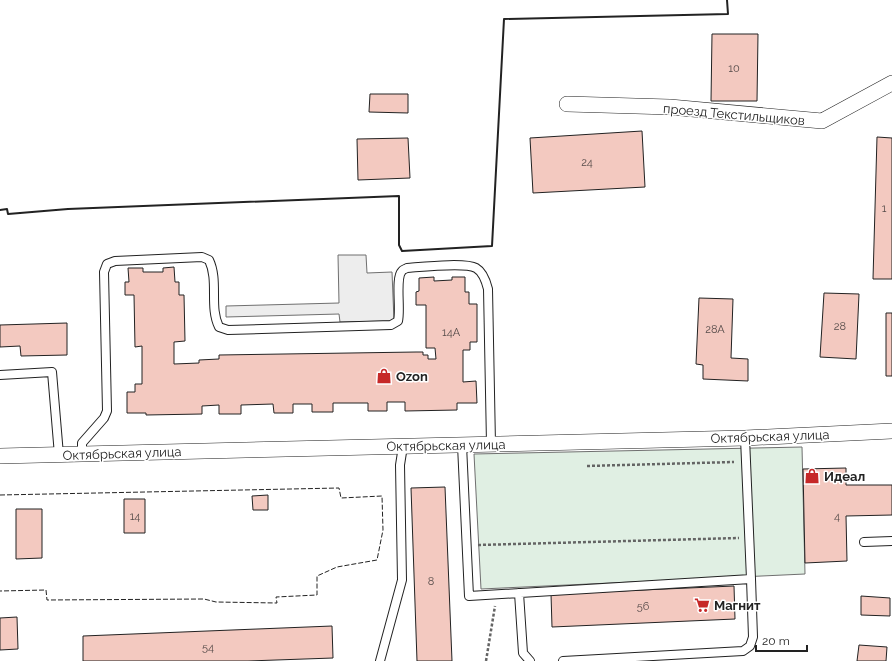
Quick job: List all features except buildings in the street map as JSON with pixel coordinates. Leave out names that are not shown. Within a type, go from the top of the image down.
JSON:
[{"type":"street","name":"проезд Текстильщиков","points":[[567,104],[670,107],[822,121],[892,83]]},
{"type":"street","name":"Октябрьская улица","points":[[0,456],[745,438],[892,431]]},
{"type":"lane","points":[[82,454],[82,443],[104,418],[107,411],[104,272],[107,264],[115,261],[202,257],[209,260],[213,268],[215,319],[219,327],[228,330],[391,325],[398,321],[400,314],[399,279],[402,271],[407,268],[464,265],[476,268],[483,274],[488,289],[491,444]]},
{"type":"lane","points":[[0,375],[52,372],[59,455]]},
{"type":"lane","points":[[563,661],[743,651],[750,646],[753,637],[745,438]]},
{"type":"lane","points":[[462,445],[469,596],[751,579]]},
{"type":"lane","points":[[380,661],[402,580],[400,465],[403,446]]},
{"type":"lane","points":[[864,542],[892,542]]},
{"type":"lane","points":[[519,593],[523,653],[530,661]]},
{"type":"path","points":[[587,466],[746,461]]},
{"type":"path","points":[[467,545],[749,538]]},
{"type":"path","points":[[486,661],[498,594]]},
{"type":"green space","points":[[802,447],[805,574],[481,589],[474,454]]},
{"type":"shaded area","points":[[338,255],[366,255],[367,273],[392,272],[394,321],[340,322],[339,314],[226,317],[226,306],[339,303]]},
{"type":"fence","points":[[0,495],[339,488],[341,498],[382,496],[383,530],[377,560],[337,567],[317,576],[317,595],[276,597],[277,603],[216,602],[204,599],[47,600],[46,590],[0,591]]},
{"type":"wall","points":[[0,210],[7,209],[8,214],[68,209],[399,196],[399,245],[402,251],[492,246],[504,19],[728,14],[727,0]]},
{"type":"place","name":"Ozon","points":[[384,376]]},
{"type":"place","name":"Идеал","points":[[812,476]]},
{"type":"place","name":"Магнит","points":[[702,605]]}]
